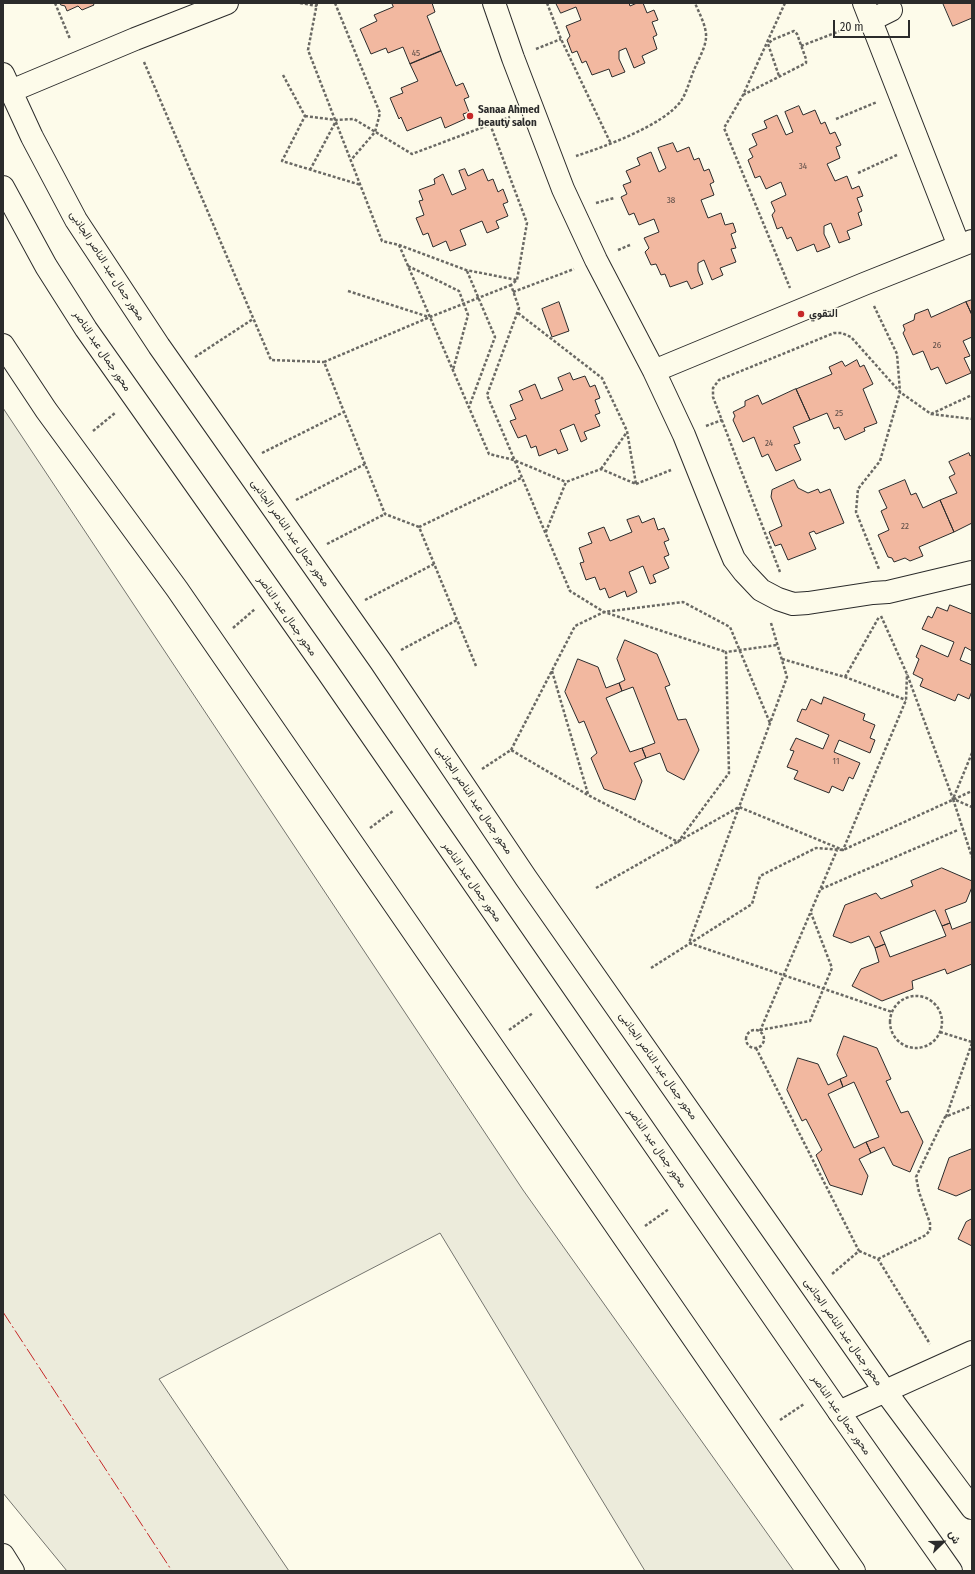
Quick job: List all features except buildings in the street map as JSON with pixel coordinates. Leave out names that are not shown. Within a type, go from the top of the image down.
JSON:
[{"type":"street","points":[[7,83],[80,62],[227,3]]},
{"type":"street","points":[[494,3],[532,109],[563,189],[596,260],[654,371],[694,460],[734,559],[744,572],[761,590],[778,599],[793,604],[888,592],[972,572]]},
{"type":"street","points":[[654,371],[965,244],[920,145],[867,11],[891,10]]},
{"type":"street","name":"محور جمال عبد الناصر الجانبى","points":[[7,83],[49,170],[76,220],[175,369],[381,662],[531,884],[814,1290],[885,1391],[972,1508]]},
{"type":"street","name":"محور جمال عبد الناصر","points":[[3,187],[46,266],[86,329],[413,796],[839,1412],[951,1571]]},
{"type":"street","points":[[3,344],[46,410],[177,589],[625,1241],[854,1571]]},
{"type":"street","points":[[839,1412],[972,1352]]},
{"type":"street","points":[[3,1555],[13,1571]]},
{"type":"path","points":[[55,3],[80,62]]},
{"type":"path","points":[[300,3],[317,4],[308,50],[382,241],[399,245],[466,270],[517,280]]},
{"type":"path","points":[[335,3],[380,113],[376,132],[351,160]]},
{"type":"path","points":[[547,3],[561,38],[611,144]]},
{"type":"path","points":[[553,164],[611,144],[662,118],[682,100],[703,49],[706,37],[704,24],[694,3]]},
{"type":"path","points":[[785,3],[743,95],[724,128],[800,311]]},
{"type":"path","points":[[801,46],[867,11]]},
{"type":"path","points":[[743,95],[806,63],[806,59],[794,31],[772,40],[768,44],[779,76]]},
{"type":"path","points":[[135,39],[271,360],[324,362],[430,317],[511,285],[517,280],[527,223],[490,124]]},
{"type":"path","points":[[283,75],[305,116]]},
{"type":"path","points":[[836,119],[899,93]]},
{"type":"path","points":[[305,116],[336,120],[354,119],[412,154],[532,109]]},
{"type":"path","points":[[305,116],[282,161],[361,186]]},
{"type":"path","points":[[310,170],[336,120]]},
{"type":"path","points":[[858,174],[920,145]]},
{"type":"path","points":[[399,245],[489,454],[514,460],[566,482],[601,469],[627,431]]},
{"type":"path","points":[[408,266],[459,291],[468,315],[453,371]]},
{"type":"path","points":[[466,270],[496,337],[469,407]]},
{"type":"path","points":[[864,284],[897,354],[900,392],[880,460],[858,489],[856,512],[888,592]]},
{"type":"path","points":[[511,285],[520,308],[487,395],[570,591],[604,612],[726,652],[777,645]]},
{"type":"path","points":[[348,291],[430,317]]},
{"type":"path","points":[[518,313],[602,378],[627,431],[636,484]]},
{"type":"path","points":[[175,369],[253,320]]},
{"type":"path","points":[[793,604],[713,397],[713,388],[719,380],[834,333],[842,333],[851,337],[900,392],[931,414],[972,419]]},
{"type":"path","points":[[324,362],[385,514]]},
{"type":"path","points":[[931,414],[972,396]]},
{"type":"path","points":[[73,447],[134,398]]},
{"type":"path","points":[[242,463],[344,412]]},
{"type":"path","points":[[601,469],[636,484],[694,460]]},
{"type":"path","points":[[276,511],[365,464]]},
{"type":"path","points":[[306,555],[385,514],[420,527],[522,478]]},
{"type":"path","points":[[545,534],[566,482]]},
{"type":"path","points":[[420,527],[476,666]]},
{"type":"path","points":[[344,610],[434,564]]},
{"type":"path","points":[[689,943],[787,677],[761,590]]},
{"type":"path","points":[[214,643],[273,595]]},
{"type":"path","points":[[462,782],[511,750],[575,626],[604,612],[683,602],[730,627],[770,724]]},
{"type":"path","points":[[845,678],[880,614],[908,674],[953,799],[972,857]]},
{"type":"path","points":[[381,662],[457,620]]},
{"type":"path","points":[[678,842],[729,773],[726,652]]},
{"type":"path","points":[[781,658],[845,678],[906,700]]},
{"type":"path","points":[[552,671],[588,795]]},
{"type":"path","points":[[843,850],[906,700],[908,674]]},
{"type":"path","points":[[511,750],[588,795],[678,842]]},
{"type":"path","points":[[953,799],[972,753]]},
{"type":"path","points":[[651,968],[752,904],[760,876],[816,848],[843,850],[972,790]]},
{"type":"path","points":[[351,842],[413,796]]},
{"type":"path","points":[[953,799],[972,807]]},
{"type":"path","points":[[596,888],[739,807]]},
{"type":"path","points":[[739,807],[843,850]]},
{"type":"path","points":[[820,890],[958,830]]},
{"type":"path","points":[[760,1030],[837,850]]},
{"type":"path","points":[[760,1030],[764,1035],[764,1041],[761,1046],[756,1048],[750,1047],[746,1042],[745,1036],[749,1031],[810,1021],[832,968],[810,912]]},
{"type":"path","points":[[689,943],[784,975],[823,990],[892,1012]]},
{"type":"path","points":[[912,996],[930,1000],[936,1006],[941,1015],[942,1024],[940,1032],[935,1040],[928,1046],[910,1048],[895,1038],[891,1030],[890,1021],[892,1012],[904,999],[912,996]]},
{"type":"path","points":[[489,1043],[554,1000]]},
{"type":"path","points":[[878,1259],[926,1235],[930,1230],[930,1223],[919,1192],[916,1177],[946,1118],[972,1043],[940,1032]]},
{"type":"path","points":[[756,1048],[860,1251],[878,1259],[943,1365]]},
{"type":"path","points":[[946,1118],[972,1106]]},
{"type":"path","points":[[625,1241],[688,1194]]},
{"type":"path","points":[[814,1290],[860,1251]]},
{"type":"path","points":[[759,1435],[824,1390]]},
{"type":"shaded area","points":[[3,408],[523,1190],[794,1571],[645,1571],[440,1233],[159,1379],[289,1571],[67,1571],[3,1493]]},
{"type":"power","points":[[3,1312],[172,1571]]},
{"type":"place","name":"Sanaa Ahmed beauty salon","points":[[470,116]]},
{"type":"place","name":"التقوي","points":[[801,314]]}]
